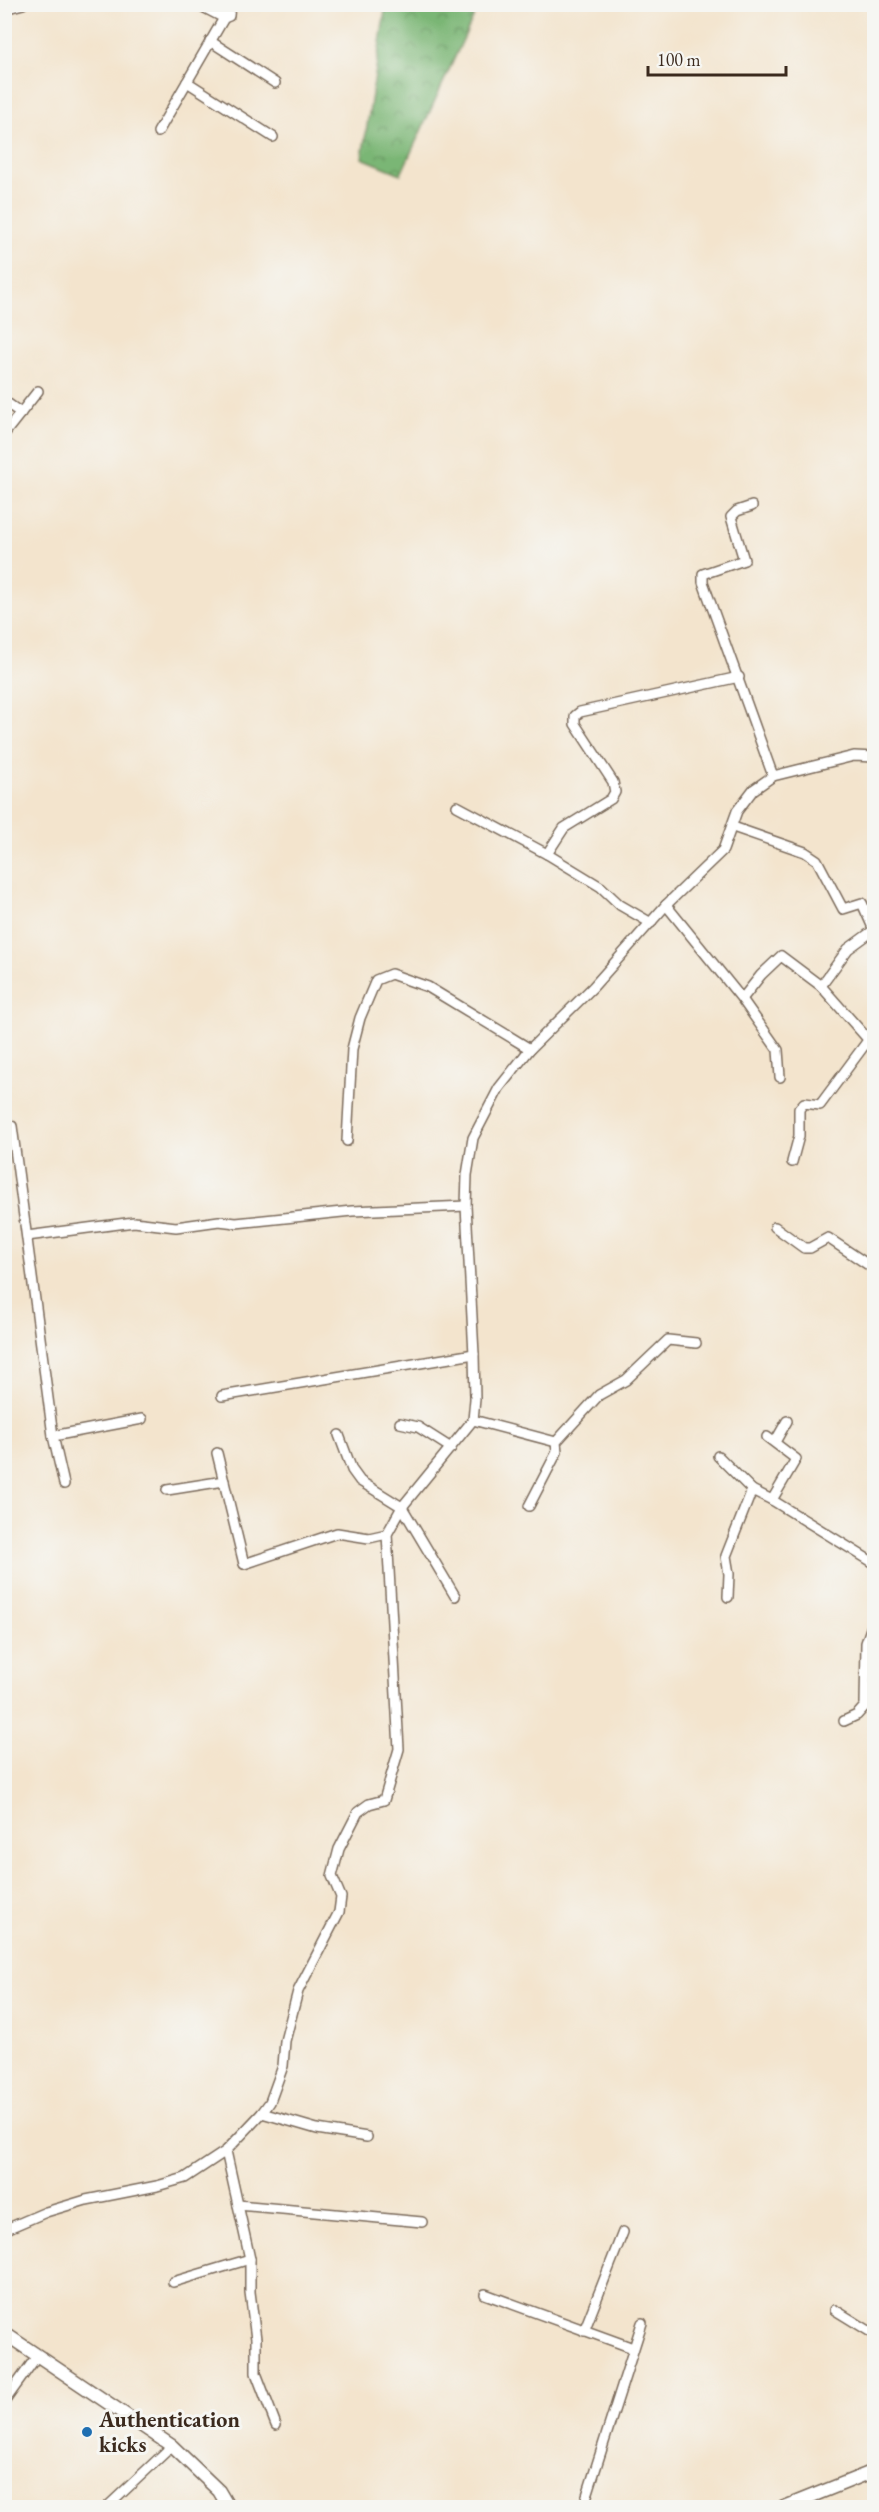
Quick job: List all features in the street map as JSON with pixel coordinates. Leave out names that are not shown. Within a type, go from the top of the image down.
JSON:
[{"type":"street","points":[[4,9],[23,4]]},
{"type":"street","points":[[197,4],[224,18]]},
{"type":"street","points":[[158,132],[224,18],[229,16],[231,4]]},
{"type":"street","points":[[210,41],[275,83]]},
{"type":"street","points":[[187,82],[273,137]]},
{"type":"street","points":[[4,434],[38,392]]},
{"type":"street","points":[[4,401],[21,413]]},
{"type":"street","points":[[752,506],[737,511],[731,518],[744,560],[703,574],[703,582],[774,776]]},
{"type":"street","points":[[547,854],[564,828],[611,800],[615,792],[613,782],[575,724],[575,716],[580,712],[739,677]]},
{"type":"street","points":[[4,2230],[46,2212],[86,2200],[176,2182],[226,2151],[262,2114],[270,2102],[283,2066],[285,2041],[298,1991],[339,1912],[341,1897],[332,1876],[339,1850],[358,1812],[369,1804],[384,1800],[399,1749],[387,1534],[402,1507],[451,1449],[472,1420],[475,1399],[474,1354],[466,1175],[474,1138],[499,1088],[530,1048],[593,987],[666,905],[723,850],[737,811],[753,790],[774,776],[854,756],[874,757]]},
{"type":"street","points":[[458,807],[547,854],[601,887],[620,905],[651,923]]},
{"type":"street","points":[[733,827],[805,852],[817,860],[843,909],[862,903],[874,930],[848,949],[821,986]]},
{"type":"street","points":[[666,905],[742,999],[778,1050],[780,1077]]},
{"type":"street","points":[[742,999],[761,975],[781,956],[821,986],[872,1043],[820,1105],[804,1102],[799,1109],[799,1136],[792,1162]]},
{"type":"street","points":[[347,1141],[352,1050],[360,1018],[375,980],[391,974],[428,987],[530,1048]]},
{"type":"street","points":[[4,1124],[12,1126],[53,1436],[64,1484]]},
{"type":"street","points":[[27,1236],[134,1222],[176,1227],[219,1221],[236,1224],[352,1211],[466,1206]]},
{"type":"street","points":[[775,1227],[804,1248],[810,1248],[828,1238],[870,1266],[874,1263]]},
{"type":"street","points":[[529,1506],[557,1452],[556,1442],[598,1395],[626,1380],[668,1340],[696,1343]]},
{"type":"street","points":[[222,1396],[474,1354]]},
{"type":"street","points":[[53,1436],[142,1419]]},
{"type":"street","points":[[472,1420],[556,1442]]},
{"type":"street","points":[[772,1500],[796,1458],[771,1439],[787,1421]]},
{"type":"street","points":[[400,1423],[418,1427],[451,1449]]},
{"type":"street","points":[[339,1435],[352,1470],[360,1481],[402,1507],[455,1596]]},
{"type":"street","points":[[217,1453],[244,1564],[337,1533],[369,1538],[387,1534]]},
{"type":"street","points":[[718,1456],[752,1490],[874,1563]]},
{"type":"street","points":[[167,1490],[224,1481]]},
{"type":"street","points":[[728,1597],[729,1574],[726,1556],[752,1490]]},
{"type":"street","points":[[844,1721],[857,1715],[865,1706],[866,1642],[874,1620]]},
{"type":"street","points":[[262,2114],[317,2129],[367,2137]]},
{"type":"street","points":[[226,2151],[250,2259],[256,2373],[276,2425]]},
{"type":"street","points":[[238,2205],[423,2222]]},
{"type":"street","points":[[584,2331],[623,2232]]},
{"type":"street","points":[[173,2282],[250,2259]]},
{"type":"street","points":[[485,2294],[633,2348]]},
{"type":"street","points":[[835,2310],[874,2334]]},
{"type":"street","points":[[583,2508],[642,2323]]},
{"type":"street","points":[[4,2333],[172,2446],[212,2484],[229,2508]]},
{"type":"street","points":[[4,2402],[38,2356]]},
{"type":"street","points":[[106,2508],[172,2446]]},
{"type":"street","points":[[782,2508],[874,2472]]},
{"type":"green space","points":[[381,5],[479,5],[401,174],[362,158],[385,11]]},
{"type":"place","name":"Authentication kicks","points":[[87,2432]]}]
